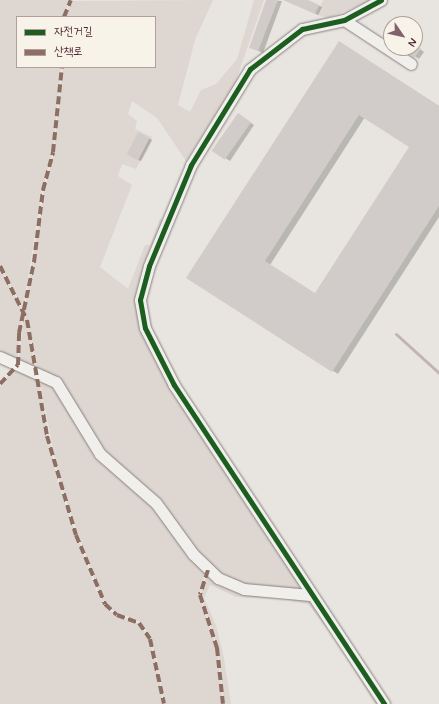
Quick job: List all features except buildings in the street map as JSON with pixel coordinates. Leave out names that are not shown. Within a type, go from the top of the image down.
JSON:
[{"type":"street","points":[[380,0],[344,20],[302,29],[250,68],[191,165],[149,266],[140,300],[145,328],[174,385],[310,595],[384,704]]},
{"type":"street","points":[[344,20],[411,64]]},
{"type":"street","points":[[0,357],[56,382],[100,454],[156,502],[193,554],[218,578],[244,589],[310,595]]},
{"type":"shaded area","points":[[0,0],[70,0],[64,16],[16,16],[16,68],[61,68],[53,152],[42,190],[23,309],[0,265]]},
{"type":"shaded area","points":[[213,0],[195,40],[178,105],[190,112],[201,90],[216,84],[237,59],[254,0],[264,0],[234,86],[186,161],[157,118],[132,101],[128,114],[137,121],[135,129],[152,137],[136,169],[122,164],[118,176],[132,185],[100,267],[128,289],[145,245],[150,245],[160,219],[164,220],[140,323],[305,589],[302,591],[244,586],[220,575],[109,459],[58,380],[38,370],[24,311],[44,190],[54,152],[63,68],[156,68],[156,16],[65,16],[71,1]]},
{"type":"shaded area","points":[[323,0],[371,0],[329,18],[317,15]]},
{"type":"shaded area","points":[[0,267],[23,311],[17,360],[0,353]]},
{"type":"shaded area","points":[[24,314],[27,321],[35,367],[19,360]]},
{"type":"shaded area","points":[[16,368],[38,376],[57,480],[97,593],[109,611],[139,624],[146,633],[157,663],[163,704],[0,704],[0,384]]},
{"type":"shaded area","points":[[39,377],[52,383],[84,437],[142,493],[205,572],[199,595],[217,648],[223,704],[164,704],[158,663],[147,632],[140,622],[110,609],[101,598],[59,480]]},
{"type":"shaded area","points":[[207,574],[233,591],[310,599],[380,704],[375,704],[335,638],[308,604],[284,599],[236,597],[210,585],[204,598],[216,625],[224,658],[231,704],[224,704],[218,648],[200,595]]},
{"type":"waterway","points":[[396,334],[439,373]]},
{"type":"marked path","points":[[64,16],[71,0]]},
{"type":"marked path","points":[[0,384],[18,365],[19,333],[34,262],[43,190],[53,152],[62,68]]},
{"type":"marked path","points":[[0,266],[27,320],[47,436],[76,535],[105,604],[117,615],[139,623],[150,639],[164,704]]},
{"type":"marked path","points":[[208,570],[200,595],[217,648],[223,704]]},
{"type":"cycle path","points":[[381,0],[344,20],[302,29],[250,69],[191,165],[149,266],[140,300],[145,328],[174,385],[384,704]]}]
